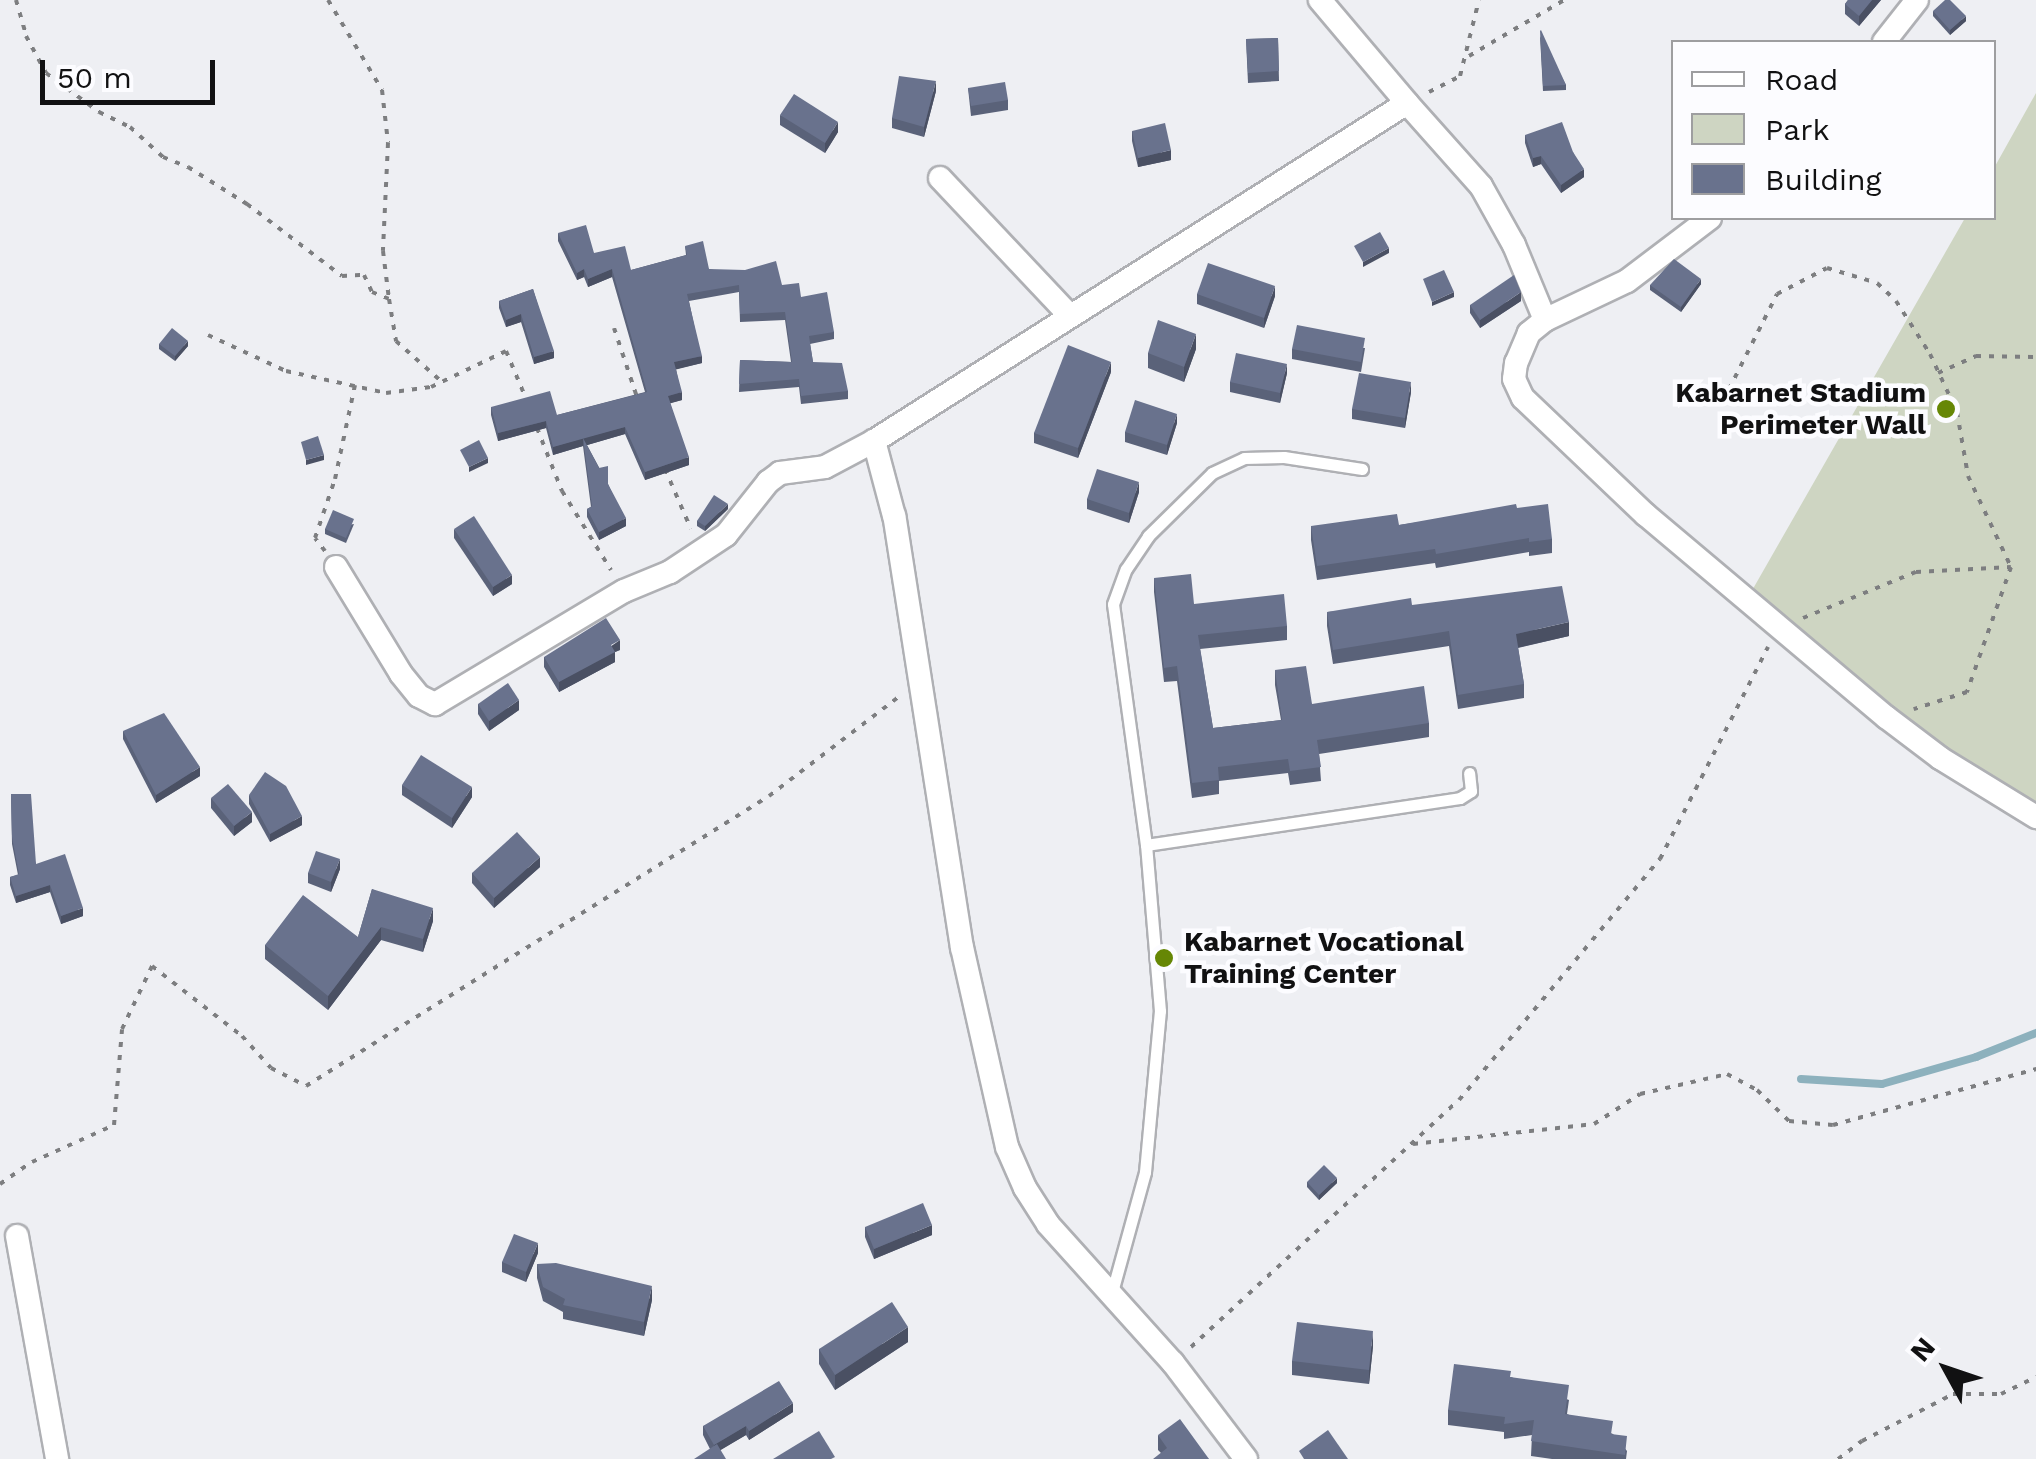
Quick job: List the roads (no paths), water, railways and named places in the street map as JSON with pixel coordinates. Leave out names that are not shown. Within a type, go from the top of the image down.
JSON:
[{"type":"street","points":[[1320,0],[1482,186],[1514,245],[1545,320]]},
{"type":"street","points":[[1886,40],[1916,0]]},
{"type":"street","points":[[336,567],[401,674],[419,696],[435,704],[624,591],[670,572],[726,535],[768,482],[780,473],[825,467],[874,440],[1407,103]]},
{"type":"street","points":[[940,178],[1070,315]]},
{"type":"street","points":[[1707,220],[1626,280],[1545,320],[1520,345],[1514,379],[1522,398],[1646,515],[1886,717],[1940,758],[2036,816]]},
{"type":"street","points":[[874,440],[894,516],[962,948],[1008,1147],[1025,1188],[1048,1224],[1173,1363],[1246,1459]]},
{"type":"street","points":[[17,1236],[57,1459]]},
{"type":"lane","points":[[1112,1292],[1145,1172],[1160,1011],[1146,845],[1112,604],[1126,569],[1148,536],[1212,473],[1244,458],[1284,458],[1362,469]]},
{"type":"lane","points":[[1146,845],[1460,798],[1471,790],[1469,773]]},
{"type":"waterway","points":[[1801,1079],[1882,1084],[1976,1057],[2036,1033]]},
{"type":"place","name":"Kabarnet Stadium Perimeter Wall","points":[[1946,409]]},
{"type":"place","name":"Kabarnet Vocational Training Center","points":[[1164,958]]}]
